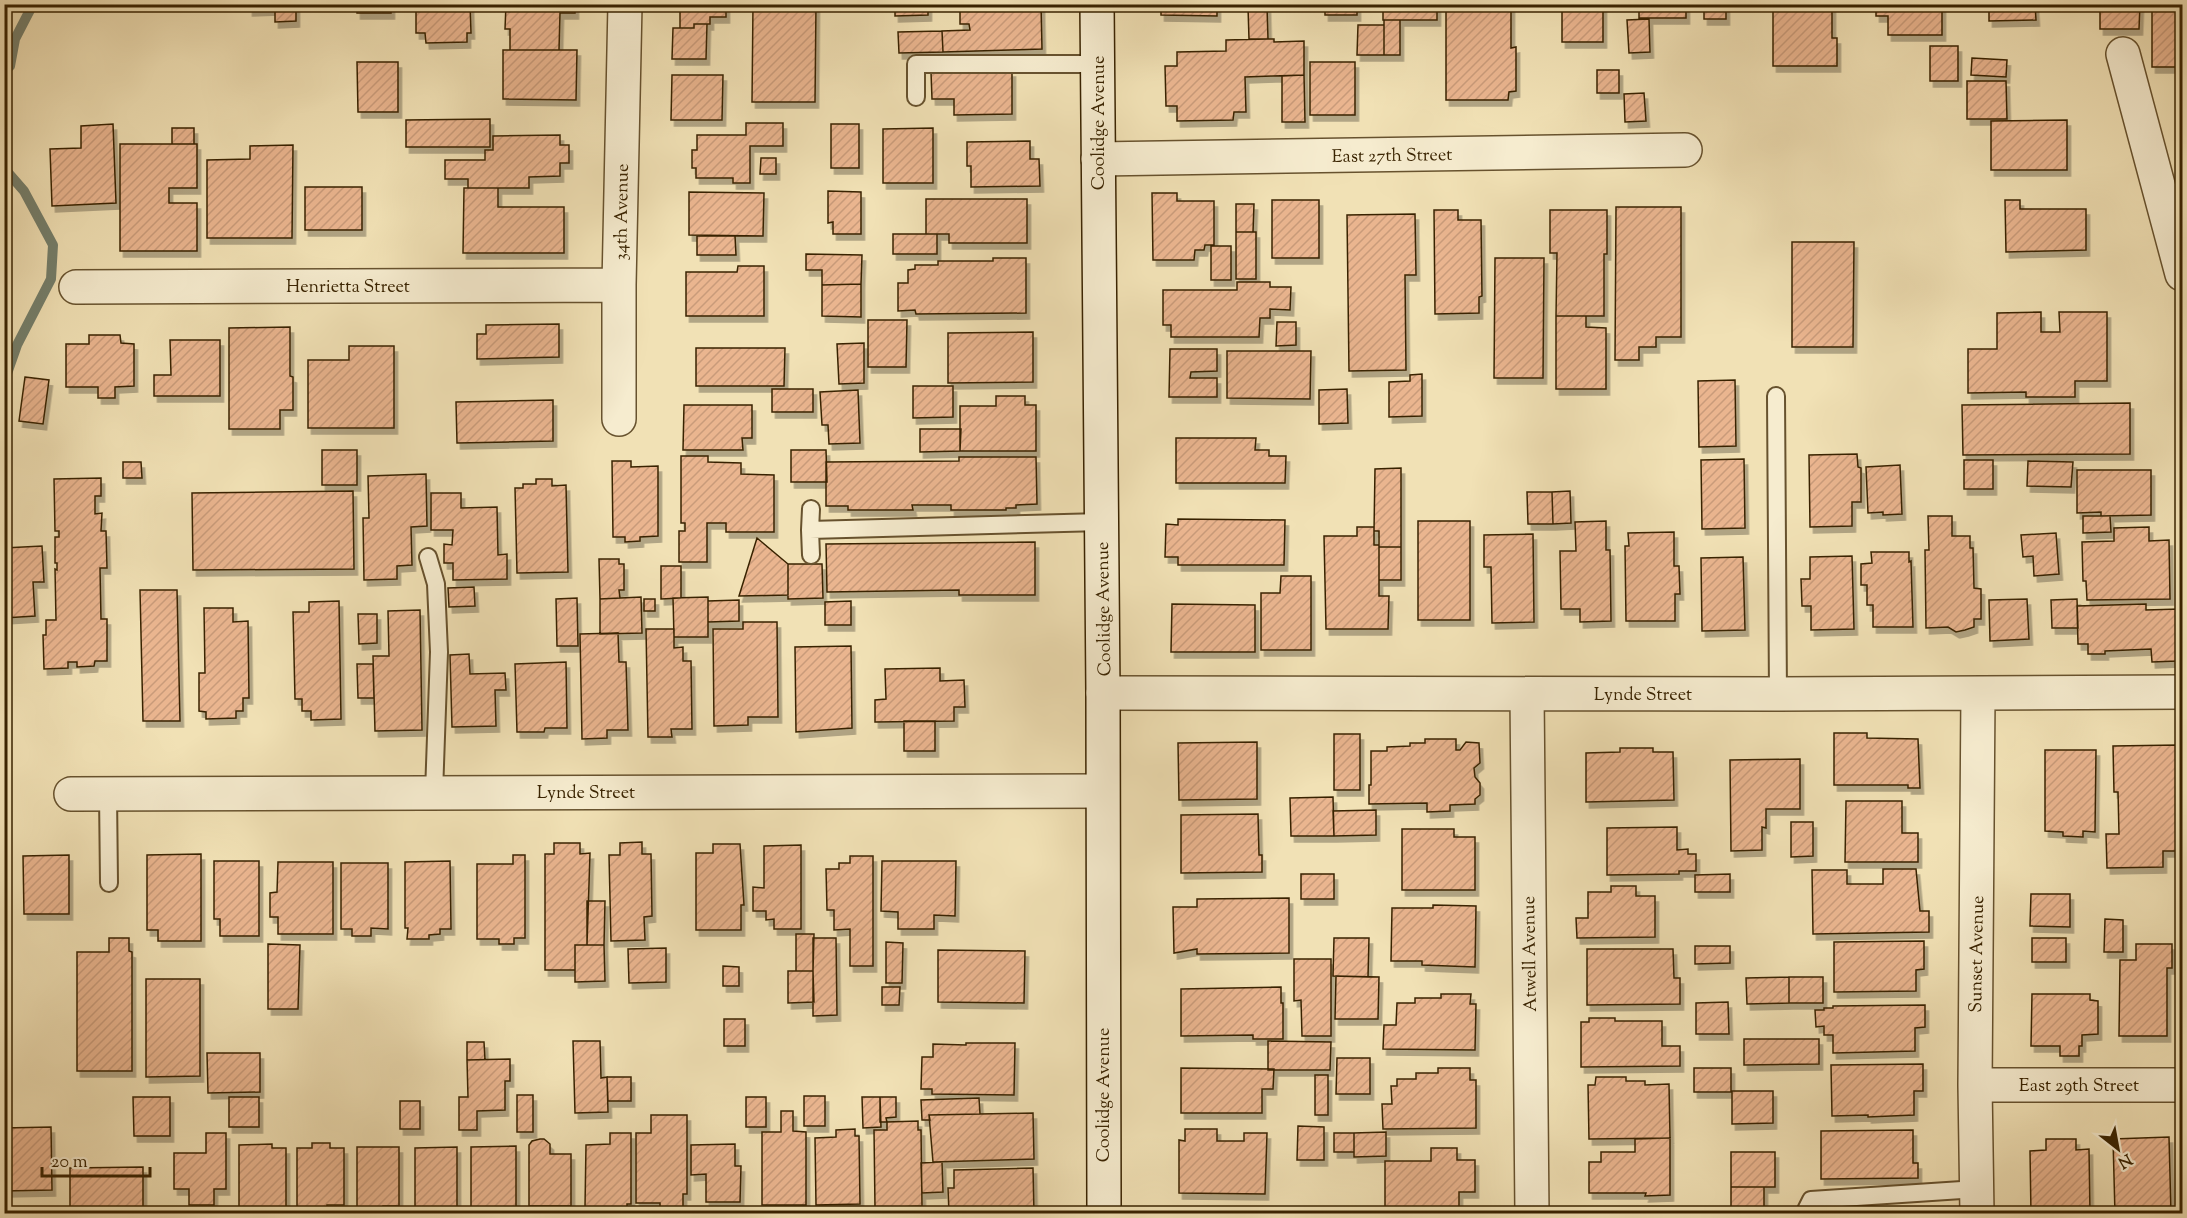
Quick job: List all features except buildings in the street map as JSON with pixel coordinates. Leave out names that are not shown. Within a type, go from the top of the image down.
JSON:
[{"type":"street","name":"34th Avenue","points":[[619,419],[619,285],[625,4]]},
{"type":"street","name":"Coolidge Avenue","points":[[1097,4],[1104,693],[1102,791],[1104,1214]]},
{"type":"street","points":[[2123,54],[2182,274]]},
{"type":"street","name":"East 27th Street","points":[[1098,159],[1685,150]]},
{"type":"street","name":"Henrietta Street","points":[[76,287],[619,285]]},
{"type":"street","name":"Lynde Street","points":[[1104,693],[1978,694],[2182,692]]},
{"type":"street","name":"Atwell Avenue","points":[[1527,694],[1532,1214]]},
{"type":"street","name":"Sunset Avenue","points":[[1977,1201],[1975,1084],[1978,694]]},
{"type":"street","name":"Lynde Street","points":[[70,794],[1102,791]]},
{"type":"street","name":"East 29th Street","points":[[1975,1084],[2182,1086]]},
{"type":"lane","points":[[916,97],[916,64],[1097,64]]},
{"type":"lane","points":[[1776,396],[1778,694]]},
{"type":"lane","points":[[811,509],[811,555]]},
{"type":"lane","points":[[810,530],[1102,522]]},
{"type":"lane","points":[[428,556],[436,584],[439,652],[434,793]]},
{"type":"lane","points":[[108,794],[109,883]]},
{"type":"lane","points":[[1804,1214],[1811,1200],[1977,1201]]},
{"type":"waterway","points":[[4,72],[10,66],[15,39],[30,10],[26,4]]},
{"type":"waterway","points":[[4,168],[24,191],[53,245],[51,279],[17,345],[4,382]]}]
